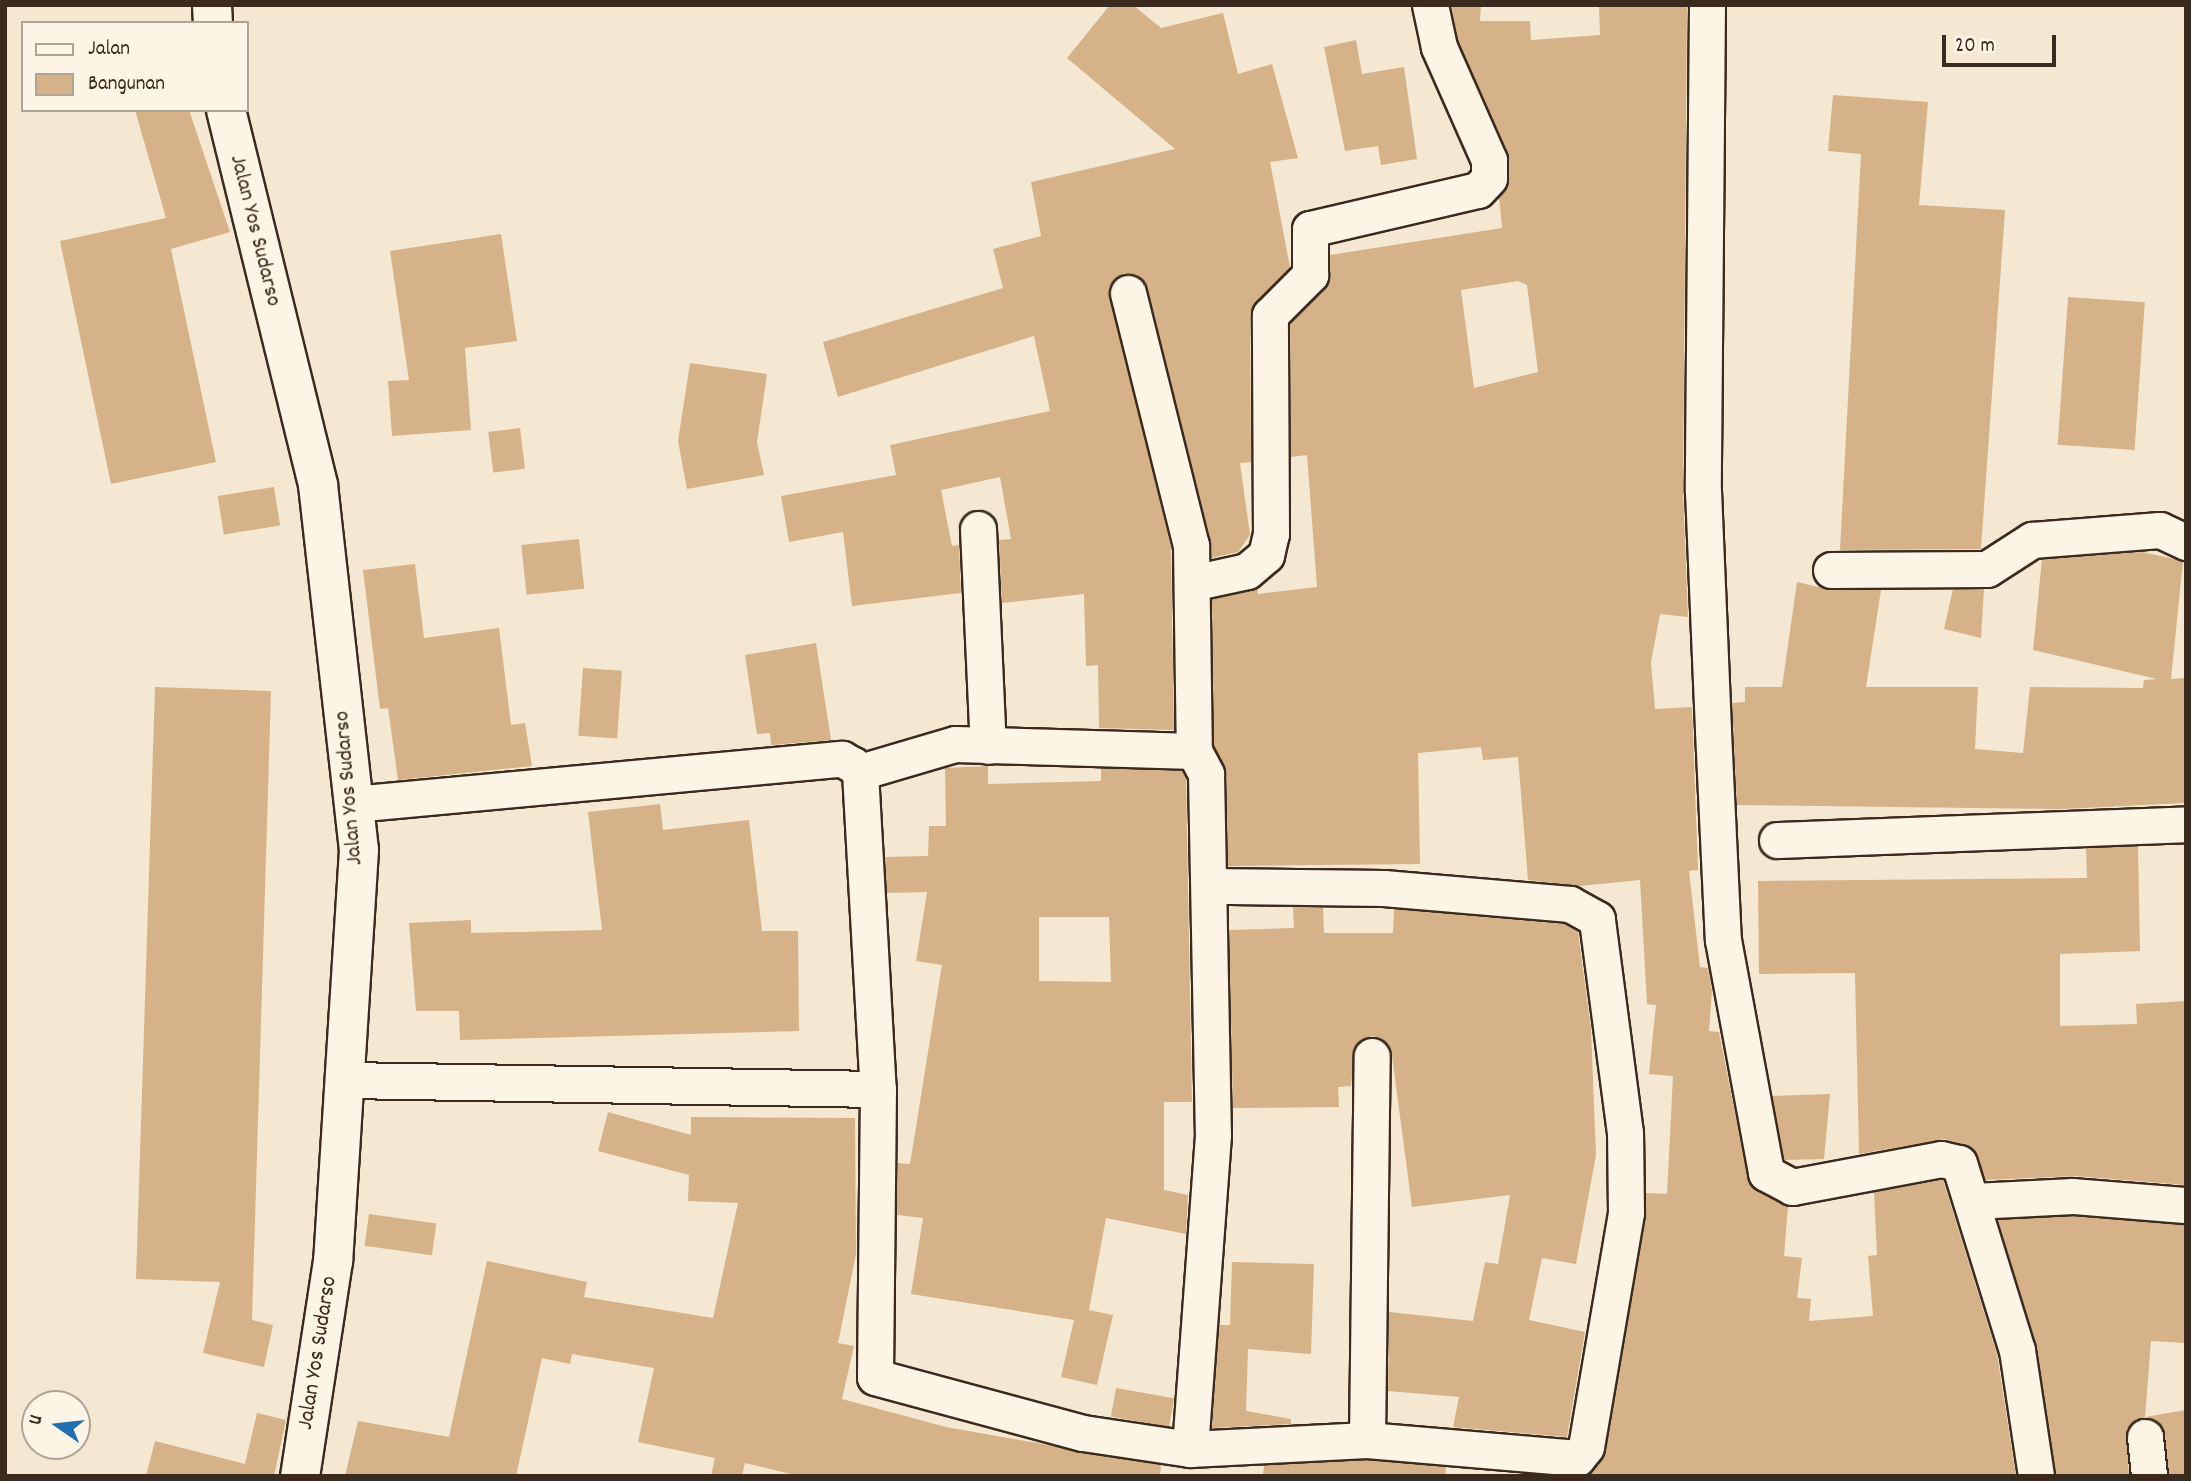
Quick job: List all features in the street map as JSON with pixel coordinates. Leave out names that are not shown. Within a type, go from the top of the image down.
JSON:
[{"type":"highway","name":"Jalan Yos Sudarso","points":[[226,112],[318,485],[359,850],[333,1261],[300,1476]]},
{"type":"street","points":[[1192,583],[1247,571],[1266,555],[1271,534],[1270,316],[1310,275],[1310,229],[1478,190],[1489,178],[1489,160],[1439,47],[1430,5]]},
{"type":"street","points":[[1707,5],[1703,491],[1713,745],[1723,940],[1766,1173],[1792,1186],[1949,1159],[1965,1172],[2017,1350],[2036,1476]]},
{"type":"street","points":[[1128,293],[1191,545],[1194,751],[1206,774],[1213,1135],[1190,1450]]},
{"type":"street","points":[[978,528],[988,746]]},
{"type":"street","points":[[1831,570],[1987,569],[2032,540],[2044,539],[2160,530],[2186,542]]},
{"type":"street","points":[[860,772],[955,744],[1194,751]]},
{"type":"street","points":[[353,804],[842,760],[860,772]]},
{"type":"street","points":[[860,772],[877,1089],[871,1373],[921,1393],[1083,1433],[1190,1450],[1367,1440],[1551,1459],[1577,1458],[1586,1447],[1626,1212],[1625,1133],[1597,919],[1570,904],[1411,890],[1210,886]]},
{"type":"street","points":[[1777,840],[2186,824]]},
{"type":"street","points":[[1367,1440],[1372,1056]]},
{"type":"street","points":[[346,1080],[877,1089]]},
{"type":"street","points":[[1974,1201],[2073,1196],[2186,1205]]},
{"type":"street","points":[[2145,1437],[2149,1476]]},
{"type":"building","points":[[1110,5],[1133,5],[1161,28],[1223,13],[1238,74],[1272,64],[1298,158],[1270,162],[1290,267],[1250,315],[1251,462],[1240,463],[1250,535],[1238,552],[1211,558],[1147,287],[1124,273],[1109,288],[1171,548],[1174,730],[1099,728],[1098,665],[1086,666],[1084,594],[1002,603],[999,540],[1011,539],[1000,477],[941,490],[952,546],[959,545],[961,593],[852,606],[843,532],[789,542],[781,496],[896,475],[890,445],[1050,411],[1034,336],[838,397],[823,342],[1003,288],[993,249],[1041,236],[1031,182],[1175,149],[1067,58]]},
{"type":"building","points":[[1451,5],[1481,5],[1480,21],[1530,21],[1531,40],[1600,35],[1599,7],[1687,5],[1683,491],[1688,617],[1660,614],[1651,662],[1655,709],[1692,707],[1698,870],[1689,871],[1700,967],[1708,968],[1712,991],[1709,1031],[1719,1032],[1749,1184],[1788,1206],[1784,1256],[1802,1258],[1797,1298],[1811,1299],[1809,1321],[1873,1316],[1868,1256],[1877,1255],[1874,1192],[1943,1180],[1997,1354],[2016,1476],[1586,1476],[1606,1450],[1646,1193],[1667,1194],[1673,1076],[1649,1074],[1656,1005],[1647,1004],[1640,880],[1580,886],[1528,880],[1518,757],[1483,760],[1481,747],[1418,753],[1420,864],[1228,866],[1226,774],[1214,746],[1212,599],[1257,588],[1258,594],[1317,587],[1307,455],[1291,457],[1290,323],[1328,283],[1330,255],[1502,228],[1499,197],[1509,179],[1508,152],[1458,41]],"holes":[[[1518,281],[1527,285],[1538,372],[1474,388],[1461,290]]]},
{"type":"building","points":[[1356,40],[1362,74],[1404,67],[1417,159],[1381,165],[1378,146],[1345,151],[1324,47]]},
{"type":"building","points":[[1833,95],[1928,102],[1919,205],[2005,210],[1981,549],[1840,550],[1861,154],[1828,151]]},
{"type":"building","points":[[136,112],[190,112],[230,232],[171,249],[216,462],[111,484],[60,241],[166,218]]},
{"type":"building","points":[[501,234],[517,341],[465,348],[471,430],[392,436],[388,381],[409,380],[390,251]]},
{"type":"building","points":[[2068,297],[2145,302],[2134,450],[2058,445]]},
{"type":"building","points":[[690,363],[767,374],[757,442],[764,475],[687,489],[678,441]]},
{"type":"building","points":[[520,428],[525,469],[493,473],[488,432]]},
{"type":"building","points":[[274,487],[280,526],[224,534],[218,496]]},
{"type":"building","points":[[579,539],[584,589],[527,595],[521,545]]},
{"type":"building","points":[[2143,552],[2183,561],[2171,679],[2186,678],[2186,803],[2062,809],[1737,805],[1732,703],[1745,702],[1745,687],[1782,687],[1797,582],[1831,590],[1881,590],[1866,687],[1978,687],[1975,749],[2023,753],[2030,687],[2143,688],[2144,680],[2157,679],[2033,650],[2042,559]]},
{"type":"building","points":[[415,564],[424,638],[499,628],[511,725],[525,723],[532,766],[398,780],[388,708],[380,709],[363,570]]},
{"type":"building","points":[[1953,589],[1984,589],[1981,638],[1944,629]]},
{"type":"building","points":[[816,643],[831,740],[771,745],[770,733],[757,734],[745,655]]},
{"type":"building","points":[[583,668],[622,671],[617,739],[578,736]]},
{"type":"building","points":[[155,687],[271,691],[252,1320],[273,1325],[264,1367],[203,1353],[220,1282],[136,1279]]},
{"type":"building","points":[[988,766],[988,784],[1101,781],[1101,768],[1182,771],[1186,779],[1192,1102],[1164,1102],[1164,1190],[1188,1195],[1186,1234],[1106,1218],[1089,1310],[1113,1315],[1097,1385],[1061,1377],[1074,1320],[911,1294],[923,1218],[897,1215],[897,1163],[910,1164],[942,965],[916,961],[927,892],[887,893],[885,857],[928,856],[929,826],[946,826],[945,768]],"holes":[[[1039,917],[1109,917],[1111,982],[1039,981]]]},
{"type":"building","points":[[660,804],[663,830],[749,820],[762,931],[798,931],[799,1031],[460,1040],[459,1011],[416,1011],[409,923],[471,920],[471,933],[602,930],[588,812]]},
{"type":"building","points":[[2138,846],[2140,951],[2060,954],[2060,1026],[2137,1024],[2136,1004],[2186,1001],[2186,1185],[2075,1176],[1985,1180],[1973,1149],[1945,1139],[1859,1154],[1855,973],[1759,974],[1758,881],[2087,878],[2086,848]]},
{"type":"building","points":[[1293,907],[1323,907],[1324,933],[1393,933],[1394,909],[1564,924],[1578,932],[1591,1029],[1596,1155],[1576,1264],[1542,1258],[1529,1320],[1585,1332],[1567,1437],[1453,1427],[1459,1397],[1388,1391],[1389,1312],[1473,1321],[1485,1262],[1498,1264],[1510,1195],[1412,1207],[1392,1056],[1383,1039],[1372,1036],[1355,1045],[1351,1086],[1338,1087],[1339,1107],[1233,1108],[1229,930],[1294,928]]},
{"type":"building","points":[[1830,1094],[1824,1159],[1784,1160],[1772,1096]]},
{"type":"building","points":[[608,1112],[691,1135],[691,1117],[855,1118],[856,1254],[838,1343],[854,1346],[842,1399],[946,1427],[1161,1465],[1160,1476],[799,1476],[745,1463],[742,1476],[711,1476],[715,1458],[638,1442],[654,1368],[572,1354],[570,1364],[542,1358],[516,1476],[345,1476],[358,1421],[449,1437],[487,1261],[587,1282],[584,1297],[713,1318],[738,1203],[688,1201],[689,1175],[598,1151]]},
{"type":"building","points":[[369,1214],[436,1223],[432,1255],[365,1246]]},
{"type":"building","points":[[2073,1216],[2186,1225],[2186,1343],[2151,1341],[2145,1417],[2126,1429],[2129,1476],[2056,1476],[2037,1347],[1998,1220]]},
{"type":"building","points":[[1232,1262],[1314,1264],[1311,1354],[1248,1349],[1246,1411],[1291,1419],[1291,1424],[1212,1428],[1219,1325],[1230,1325]]},
{"type":"building","points":[[1116,1388],[1174,1398],[1169,1427],[1111,1417]]},
{"type":"building","points":[[2186,1410],[2186,1476],[2169,1476],[2162,1426],[2145,1417]]},
{"type":"building","points":[[257,1413],[286,1420],[274,1476],[146,1476],[155,1441],[245,1464]]},
{"type":"building","points":[[1367,1460],[1446,1467],[1445,1476],[1263,1476],[1264,1465]]}]
